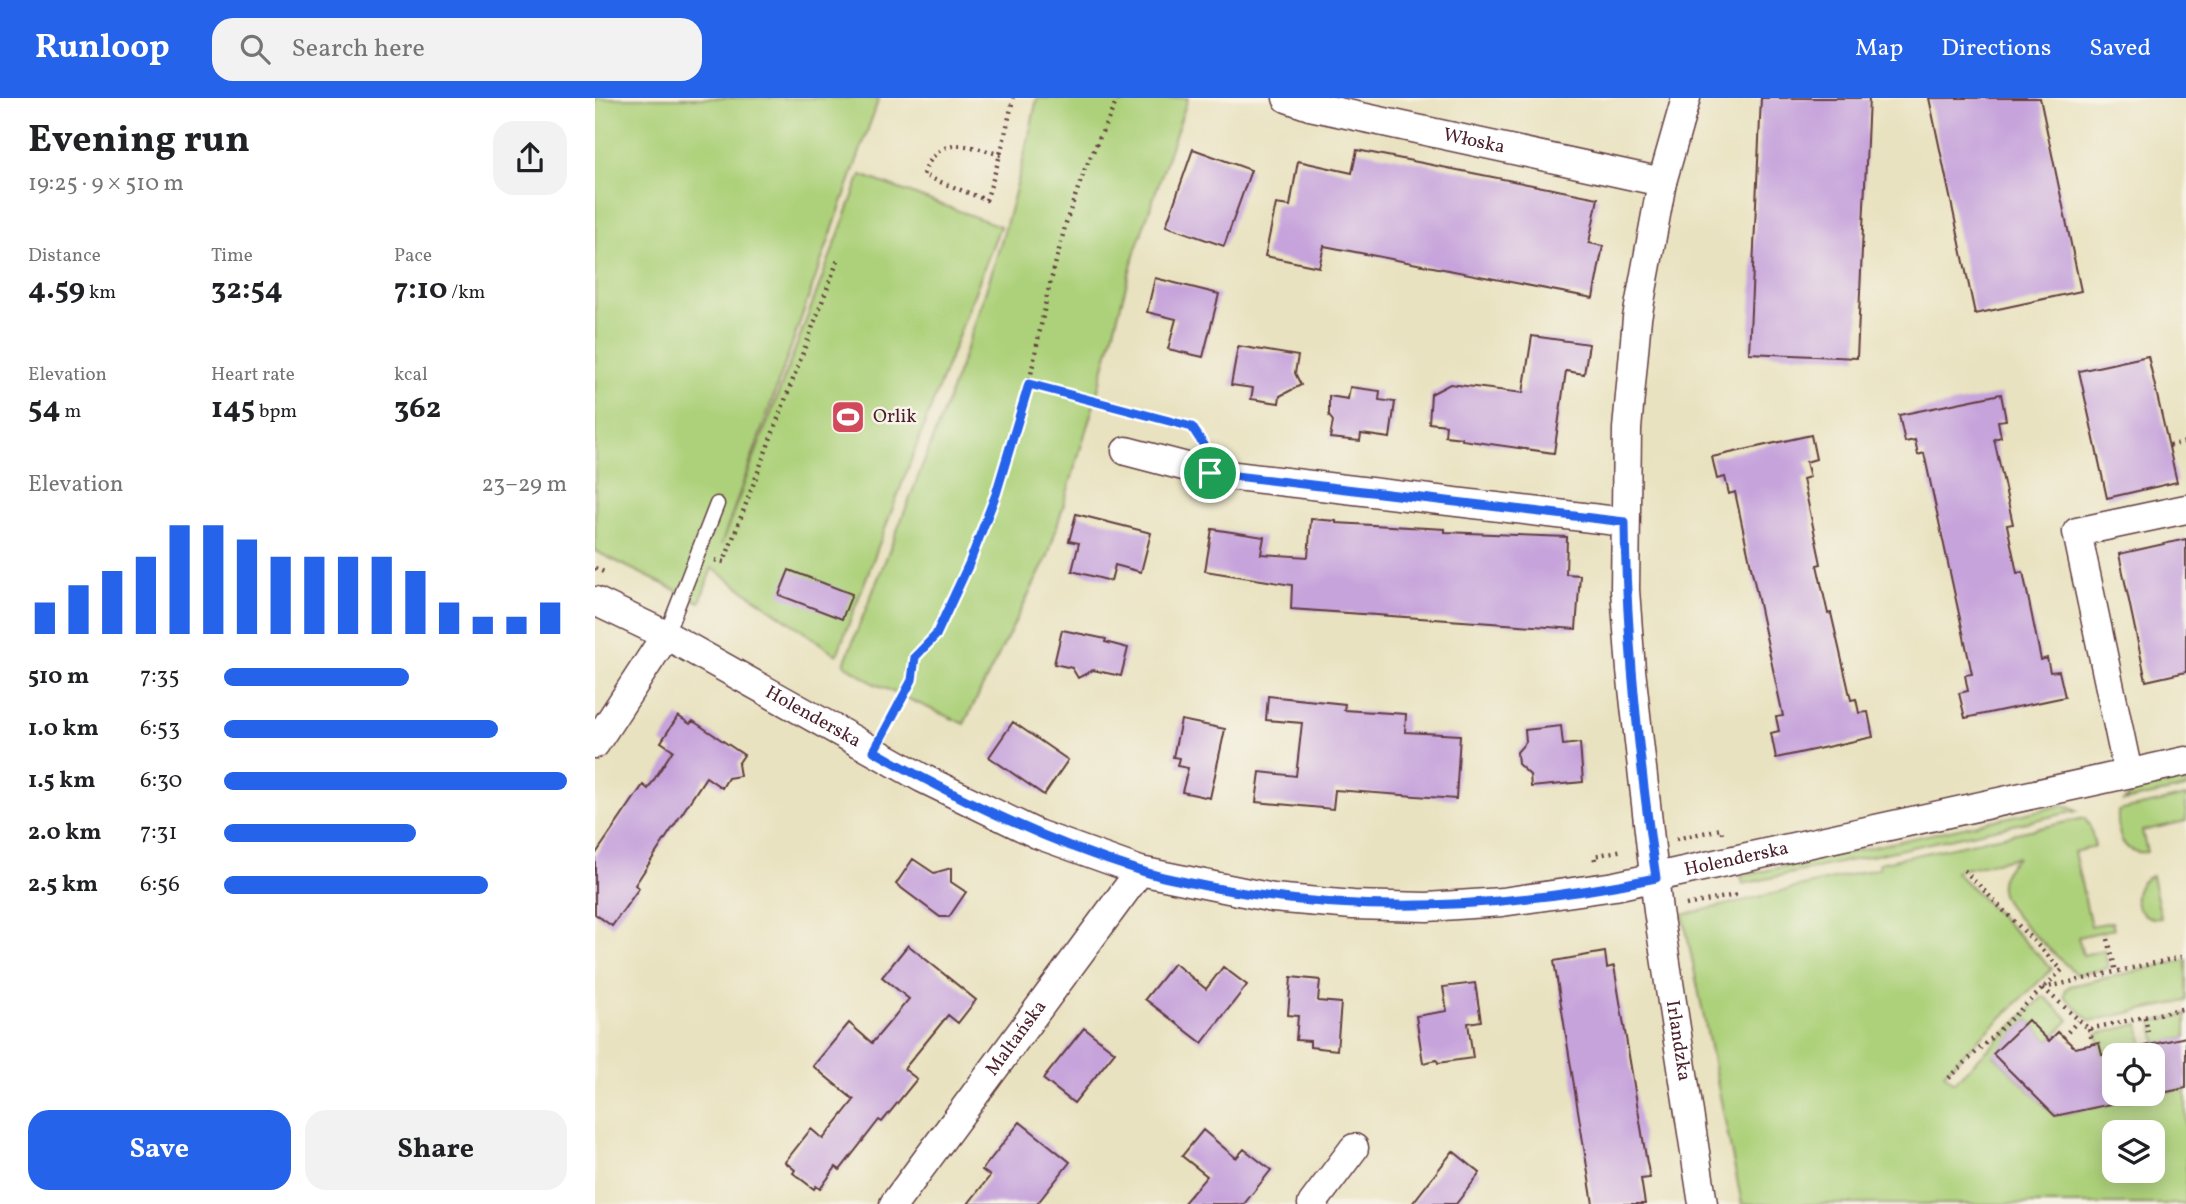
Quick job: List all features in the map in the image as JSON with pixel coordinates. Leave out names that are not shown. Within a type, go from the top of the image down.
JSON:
[{"type":"street","name":"Włoska","points":[[1287,98],[1310,106],[1662,182]]},
{"type":"street","points":[[1656,878],[1631,670],[1625,590],[1627,429],[1637,318],[1662,182],[1686,98]]},
{"type":"street","points":[[1126,451],[1210,473],[1625,522]]},
{"type":"street","points":[[2128,773],[2077,532],[2186,509]]},
{"type":"street","name":"Holenderska","points":[[595,601],[666,635],[954,795],[1037,834],[1139,871],[1273,898],[1353,905],[1427,907],[1502,902],[1615,886],[2186,761]]},
{"type":"street","points":[[595,744],[666,635]]},
{"type":"street","name":"Maltańska","points":[[894,1204],[1139,871]]},
{"type":"street","name":"Irlandzka","points":[[1656,878],[1658,911],[1703,1204]]},
{"type":"street","points":[[1312,1204],[1354,1148]]},
{"type":"lane","points":[[666,635],[717,504]]},
{"type":"path","points":[[1001,155],[968,145],[949,146],[933,156],[923,176],[986,200],[1001,155],[1013,98]]},
{"type":"path","points":[[874,751],[912,680],[915,657],[936,635],[969,564],[996,494],[1029,384],[1047,296],[1067,219],[1118,98]]},
{"type":"path","points":[[698,553],[724,562],[839,257]]},
{"type":"path","points":[[1029,384],[1192,427],[1209,453],[1210,473]]},
{"type":"path","points":[[2169,446],[2186,442]]},
{"type":"path","points":[[1949,1078],[2062,970],[1964,870]]},
{"type":"path","points":[[1674,908],[1735,895],[1734,890]]},
{"type":"path","points":[[2108,939],[2116,972]]},
{"type":"path","points":[[2043,988],[2186,956]]},
{"type":"path","points":[[2043,988],[2089,1029],[2093,1044]]},
{"type":"path","points":[[2089,1029],[2186,1008]]},
{"type":"path","points":[[2145,1017],[2148,1032]]},
{"type":"path","points":[[2063,1037],[2078,1021]]},
{"type":"green space","points":[[595,98],[879,98],[721,545],[861,175],[1000,226],[837,655],[712,568],[700,602],[595,551]]},
{"type":"green space","points":[[1037,98],[1188,98],[1135,252],[1095,401],[1048,556],[964,724],[873,683],[844,664],[927,455],[978,315],[1021,171]]},
{"type":"green space","points":[[2186,778],[2186,788],[2124,801],[2136,789]]},
{"type":"green space","points":[[2186,796],[2186,821],[2142,831],[2147,852],[2131,850],[2122,841],[2118,827],[2118,811]]},
{"type":"green space","points":[[2063,805],[2077,811],[1743,884],[1741,876]]},
{"type":"green space","points":[[2085,818],[2095,847],[2074,852],[2091,926],[2112,922],[2114,929],[2078,937],[2083,955],[2104,950],[2108,968],[2077,975],[2014,913],[2002,894],[2001,883],[2007,868],[2018,857],[1955,871],[2052,969],[1944,1073],[1954,1082],[2044,996],[2069,1020],[2049,1041],[2028,1020],[1994,1055],[2055,1116],[2102,1106],[2165,1106],[2165,1092],[2186,1088],[2186,1204],[1742,1204],[1683,915],[1879,868],[1879,863]]},
{"type":"green space","points":[[2152,876],[2161,918],[2144,914],[2136,902],[2139,887]]},
{"type":"green space","points":[[2186,960],[2186,1001],[2090,1021],[2064,996],[2070,986]]},
{"type":"green space","points":[[2186,1014],[2186,1037],[2157,1043],[2152,1022]]},
{"type":"green space","points":[[2139,1024],[2143,1043],[2102,1043],[2102,1055],[2097,1034]]},
{"type":"building","points":[[1761,98],[1869,98],[1857,358],[1749,353]]},
{"type":"building","points":[[1929,98],[2040,98],[2081,291],[1975,314]]},
{"type":"building","points":[[1193,149],[1251,170],[1224,246],[1166,226]]},
{"type":"building","points":[[1357,150],[1598,198],[1589,243],[1603,246],[1593,298],[1324,246],[1319,267],[1265,256],[1276,204],[1290,206],[1298,161],[1352,173]]},
{"type":"building","points":[[1155,278],[1219,294],[1203,357],[1168,349],[1176,319],[1147,312]]},
{"type":"building","points":[[1532,336],[1589,344],[1584,374],[1566,371],[1554,453],[1445,436],[1446,425],[1429,423],[1431,394],[1450,384],[1523,393]]},
{"type":"building","points":[[1238,346],[1298,356],[1295,373],[1301,385],[1280,396],[1279,403],[1251,399],[1253,388],[1231,385]]},
{"type":"building","points":[[2148,356],[2177,482],[2107,498],[2079,371]]},
{"type":"building","points":[[1350,387],[1380,391],[1379,400],[1395,402],[1390,438],[1361,434],[1360,441],[1330,438],[1333,421],[1329,416],[1329,396],[1348,399]]},
{"type":"building","points":[[2001,394],[2006,420],[1998,421],[2001,437],[1994,439],[2013,524],[2007,525],[2017,573],[2023,572],[2041,660],[2047,658],[2050,672],[2059,671],[2065,697],[1965,718],[1959,693],[1968,691],[1965,675],[1972,674],[1924,453],[1918,455],[1915,440],[1905,442],[1899,415]]},
{"type":"building","points":[[1811,435],[1816,459],[1806,462],[1810,477],[1803,479],[1821,564],[1817,565],[1851,700],[1856,699],[1859,713],[1868,712],[1873,737],[1776,758],[1771,733],[1779,731],[1776,717],[1783,716],[1735,492],[1729,494],[1725,477],[1717,479],[1712,457]]},
{"type":"building","points":[[1076,514],[1151,533],[1141,572],[1115,565],[1111,581],[1072,571],[1079,543],[1069,541]]},
{"type":"building","points":[[1311,519],[1336,523],[1445,529],[1445,532],[1567,537],[1566,574],[1580,575],[1576,629],[1291,609],[1292,585],[1205,571],[1212,529],[1264,537],[1261,554],[1308,557]]},
{"type":"building","points":[[2186,539],[2186,672],[2146,681],[2119,554]]},
{"type":"building","points":[[789,570],[852,594],[842,619],[779,595]]},
{"type":"building","points":[[1062,630],[1106,639],[1105,642],[1128,648],[1121,676],[1093,670],[1078,678],[1072,668],[1054,664]]},
{"type":"building","points":[[1268,696],[1345,704],[1344,710],[1406,714],[1405,732],[1460,735],[1456,799],[1335,790],[1333,809],[1256,802],[1260,772],[1296,776],[1302,723],[1266,720]]},
{"type":"building","points":[[678,716],[690,724],[693,721],[744,755],[738,764],[740,776],[728,778],[722,788],[706,777],[635,885],[639,888],[612,926],[595,914],[595,855],[643,785],[648,789],[673,750],[661,742]]},
{"type":"building","points":[[1181,720],[1225,729],[1210,798],[1182,792],[1188,768],[1177,766],[1179,758],[1173,757]]},
{"type":"building","points":[[1013,722],[1068,760],[1044,795],[989,757]]},
{"type":"building","points":[[1561,726],[1563,745],[1580,743],[1583,782],[1531,787],[1530,775],[1518,764],[1517,752],[1526,742],[1525,730]]},
{"type":"building","points":[[913,859],[934,873],[951,868],[951,882],[966,892],[949,917],[940,917],[896,884]]},
{"type":"building","points":[[908,945],[976,1000],[958,1023],[948,1015],[904,1069],[917,1079],[882,1122],[879,1120],[840,1170],[836,1167],[820,1189],[816,1186],[814,1189],[793,1173],[795,1170],[785,1162],[811,1129],[823,1139],[854,1100],[813,1066],[849,1023],[872,1043],[909,999],[882,977]]},
{"type":"building","points":[[1605,952],[1607,968],[1614,966],[1650,1178],[1641,1179],[1645,1204],[1593,1204],[1554,961]]},
{"type":"building","points":[[1174,963],[1206,989],[1223,967],[1247,985],[1202,1043],[1145,999]]},
{"type":"building","points":[[1291,977],[1320,980],[1318,1001],[1341,1003],[1337,1050],[1310,1047],[1310,1041],[1296,1040],[1298,1016],[1288,1015]]},
{"type":"building","points":[[1475,983],[1481,1021],[1468,1023],[1473,1058],[1423,1063],[1416,1016],[1447,1011],[1443,987]]},
{"type":"building","points":[[2028,1020],[2049,1041],[2058,1032],[2075,1048],[2099,1043],[2102,1055],[2102,1106],[2055,1116],[1993,1054]]},
{"type":"building","points":[[1084,1028],[1115,1052],[1074,1103],[1043,1079]]},
{"type":"building","points":[[2186,1037],[2186,1088],[2165,1092],[2165,1043],[2158,1043]]},
{"type":"building","points":[[1020,1122],[1070,1162],[1037,1204],[968,1204],[990,1176],[982,1170]]},
{"type":"building","points":[[1203,1130],[1236,1158],[1244,1149],[1271,1170],[1244,1204],[1183,1204],[1207,1176],[1182,1156]]},
{"type":"building","points":[[1453,1151],[1480,1173],[1456,1204],[1412,1204]]},
{"type":"place","name":"Orlik","points":[[848,417]]},
{"type":"route","points":[[1029,384],[1192,427],[1209,453],[1210,473],[1625,522],[1625,590],[1631,670],[1656,878],[1502,902],[1427,907],[1353,905],[1273,898],[1139,871],[1037,834],[954,795],[874,751],[912,680],[915,657],[936,635],[969,564],[996,494],[1029,384]]}]
